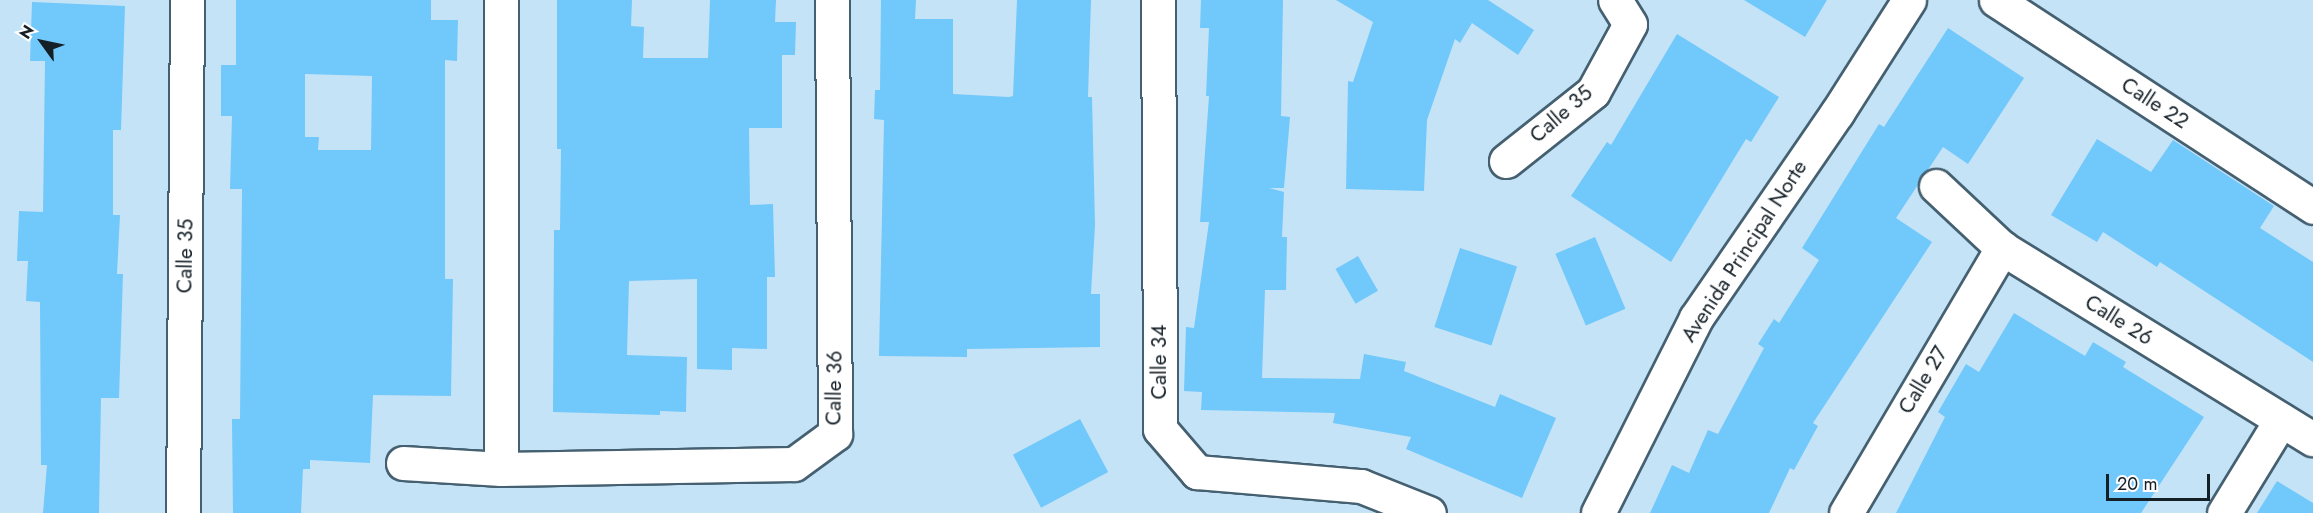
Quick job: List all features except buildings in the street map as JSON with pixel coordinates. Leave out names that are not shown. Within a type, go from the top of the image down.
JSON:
[{"type":"street","name":"Calle 35","points":[[183,513],[187,0]]},
{"type":"street","points":[[501,0],[501,469]]},
{"type":"street","name":"Calle 36","points":[[403,463],[501,469],[794,464],[836,434],[832,0]]},
{"type":"street","name":"Calle 34","points":[[1158,0],[1160,429],[1197,472],[1361,486],[1429,513]]},
{"type":"street","name":"Calle 35","points":[[1506,161],[1593,92],[1630,24],[1615,0]]},
{"type":"street","name":"Avenida Principal Norte","points":[[1598,513],[1696,318],[1837,113],[1909,0]]},
{"type":"street","name":"Calle 22","points":[[1996,0],[2313,207]]},
{"type":"street","name":"Calle 26","points":[[1936,186],[2002,248],[2313,439]]},
{"type":"street","name":"Calle 27","points":[[1846,513],[2002,248]]},
{"type":"street","points":[[2223,513],[2281,420]]}]
